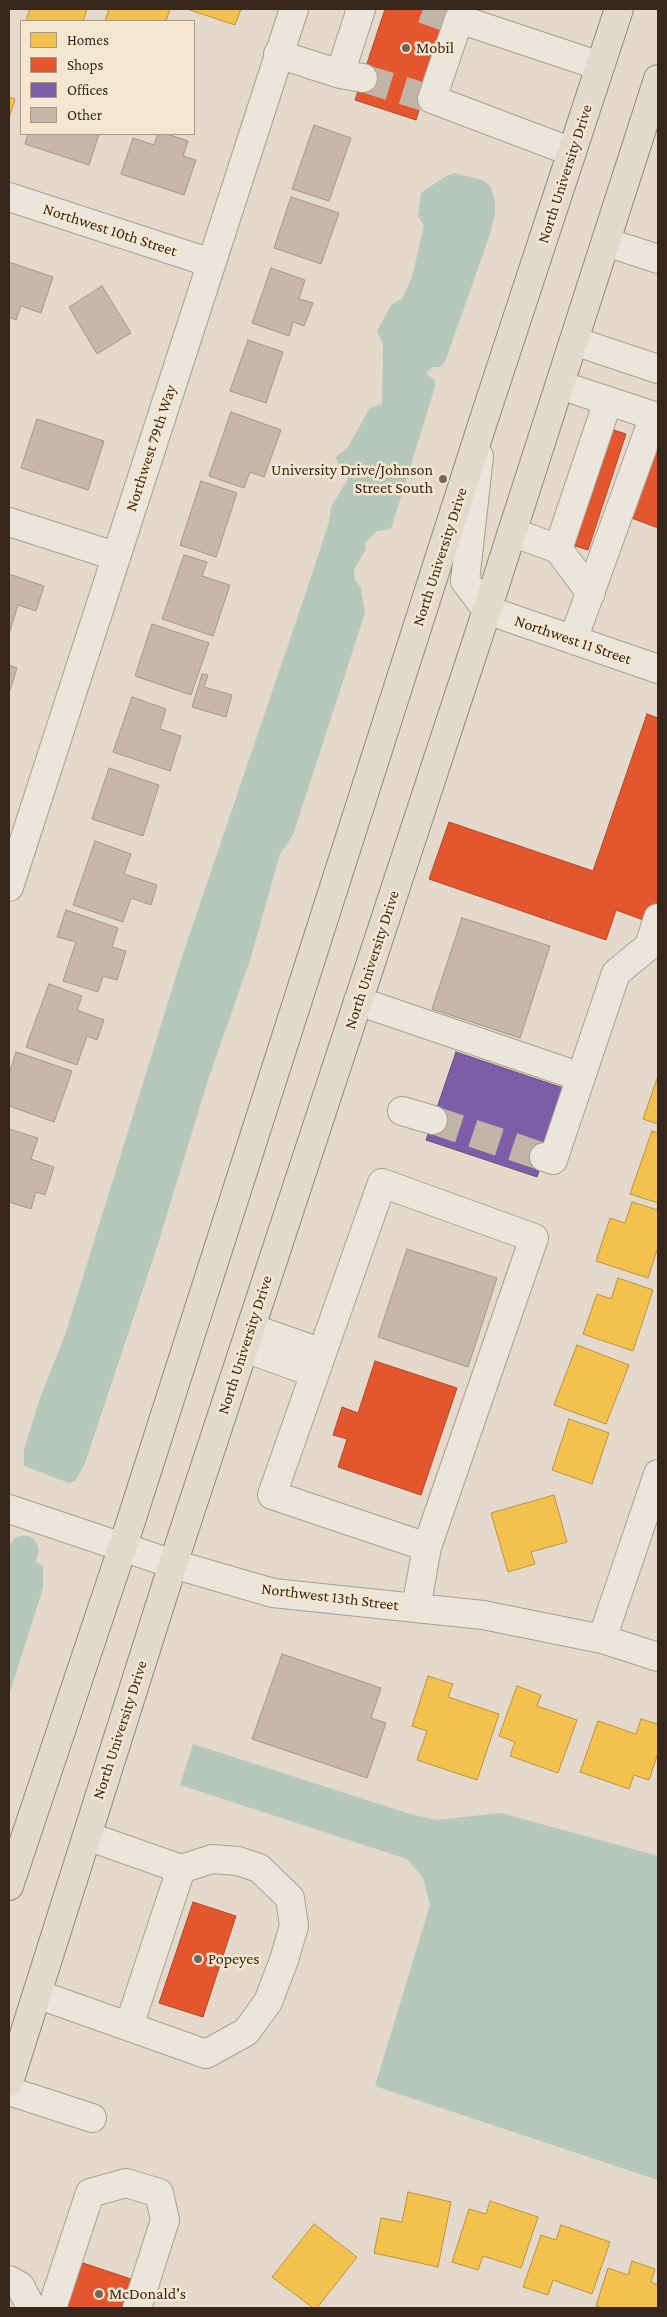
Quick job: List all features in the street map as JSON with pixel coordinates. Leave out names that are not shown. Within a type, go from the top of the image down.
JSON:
[{"type":"main road","name":"North University Drive","points":[[9,1886],[123,1546],[482,426],[619,9]]},
{"type":"main road","name":"North University Drive","points":[[9,2082],[173,1564],[487,610],[658,79]]},
{"type":"street","name":"Northwest 79th Way","points":[[9,887],[294,9]]},
{"type":"street","points":[[278,54],[352,76],[361,9]]},
{"type":"street","points":[[572,152],[428,98],[456,15],[600,66]]},
{"type":"street","name":"Northwest 10th Street","points":[[9,197],[211,263]]},
{"type":"street","points":[[606,242],[658,259]]},
{"type":"street","points":[[574,341],[658,369]]},
{"type":"street","points":[[560,385],[654,416],[572,640]]},
{"type":"street","points":[[558,550],[608,401]]},
{"type":"street","name":"North University Drive","points":[[482,426],[465,581],[487,610]]},
{"type":"street","points":[[9,522],[115,556]]},
{"type":"street","points":[[512,532],[558,550],[590,593]]},
{"type":"street","name":"Northwest 11 Street","points":[[487,610],[658,669]]},
{"type":"street","points":[[544,1157],[553,1160],[616,973],[648,946],[658,918]]},
{"type":"street","points":[[358,1001],[581,1078]]},
{"type":"street","points":[[402,1111],[433,1120]]},
{"type":"street","points":[[416,1608],[427,1547],[534,1238],[382,1183],[272,1495],[427,1547]]},
{"type":"street","points":[[248,1338],[318,1363]]},
{"type":"street","points":[[602,1638],[658,1474]]},
{"type":"street","name":"Northwest 13th Street","points":[[9,1509],[173,1564],[273,1593],[484,1615],[602,1638],[658,1657]]},
{"type":"street","points":[[37,1994],[206,2054],[246,2032],[268,2002],[284,1960],[294,1926],[290,1898],[259,1868],[238,1861],[212,1859],[181,1869],[87,1836]]},
{"type":"street","points":[[129,2026],[181,1869]]},
{"type":"street","points":[[9,2091],[92,2118]]},
{"type":"street","points":[[9,2280],[20,2286],[41,2307],[90,2193],[126,2183],[159,2193],[165,2220],[137,2308]]},
{"type":"shaded area","points":[[454,173],[483,180],[491,187],[495,203],[495,213],[490,234],[445,362],[440,367],[432,367],[426,374],[435,380],[435,387],[391,529],[377,531],[365,543],[366,549],[354,569],[355,580],[361,588],[365,613],[293,835],[280,854],[251,957],[208,1080],[157,1247],[84,1466],[75,1481],[69,1483],[24,1466],[24,1449],[40,1398],[65,1335],[182,957],[307,589],[329,522],[331,507],[348,479],[335,458],[347,448],[370,408],[382,404],[383,345],[377,331],[391,305],[402,299],[412,277],[424,226],[418,216],[421,193]]},
{"type":"shaded area","points":[[9,1552],[27,1556],[43,1566],[43,1588],[9,1695]]},
{"type":"shaded area","points":[[193,1744],[410,1814],[437,1820],[501,1813],[658,1856],[658,2180],[375,2086],[430,1905],[423,1878],[407,1859],[180,1785]]},
{"type":"building: Homes","points":[[30,9],[87,9],[83,20],[26,20]]},
{"type":"building: Homes","points":[[109,9],[170,9],[166,20],[105,20]]},
{"type":"building: Homes","points":[[187,9],[241,9],[235,25]]},
{"type":"building: Homes","points":[[9,97],[15,99],[9,118]]},
{"type":"building: Homes","points":[[658,1076],[658,1124],[643,1119]]},
{"type":"building: Homes","points":[[652,1131],[658,1133],[658,1203],[630,1194]]},
{"type":"building: Homes","points":[[632,1202],[658,1210],[658,1247],[648,1278],[596,1261],[610,1218],[625,1223]]},
{"type":"building: Homes","points":[[618,1278],[653,1290],[633,1351],[583,1334],[597,1294],[611,1299]]},
{"type":"building: Homes","points":[[577,1345],[629,1365],[606,1424],[554,1405]]},
{"type":"building: Homes","points":[[569,1419],[609,1433],[592,1484],[552,1470]]},
{"type":"building: Homes","points":[[554,1495],[567,1542],[531,1552],[535,1564],[508,1572],[491,1513]]},
{"type":"building: Homes","points":[[428,1676],[453,1684],[448,1697],[499,1714],[477,1780],[417,1760],[427,1731],[412,1726]]},
{"type":"building: Homes","points":[[517,1686],[541,1695],[537,1706],[577,1720],[558,1773],[510,1756],[515,1742],[499,1736]]},
{"type":"building: Homes","points":[[641,1719],[658,1724],[658,1753],[649,1780],[634,1775],[629,1789],[580,1772],[598,1721],[636,1734]]},
{"type":"building: Homes","points":[[408,2192],[451,2202],[438,2267],[374,2253],[381,2218],[402,2222]]},
{"type":"building: Homes","points":[[490,2201],[538,2217],[521,2268],[483,2256],[478,2270],[452,2262],[469,2209],[486,2214]]},
{"type":"building: Homes","points":[[314,2224],[357,2257],[317,2308],[313,2308],[272,2277]]},
{"type":"building: Homes","points":[[561,2225],[610,2242],[592,2294],[553,2280],[548,2295],[523,2287],[541,2235],[556,2240]]},
{"type":"building: Homes","points":[[632,2261],[655,2269],[651,2282],[658,2285],[658,2308],[603,2308],[596,2306],[608,2268],[628,2275]]},
{"type":"building: Shops","name":"Mobil","points":[[385,9],[451,9],[416,120],[355,100]]},
{"type":"building: Shops","points":[[605,427],[626,434],[588,550],[566,543]]},
{"type":"building: Shops","points":[[658,439],[658,528],[629,517]]},
{"type":"building: Shops","points":[[647,714],[658,718],[658,905],[652,923],[616,910],[606,940],[429,879],[449,822],[593,871]]},
{"type":"building: Shops","points":[[375,1361],[457,1388],[421,1495],[338,1467],[347,1439],[333,1435],[342,1407],[358,1413]]},
{"type":"building: Shops","name":"Popeyes","points":[[193,1902],[236,1916],[203,2017],[159,2003]]},
{"type":"building: Shops","name":"McDonald's","points":[[80,2262],[134,2280],[124,2308],[64,2308]]},
{"type":"building: Offices","points":[[456,1052],[566,1089],[537,1177],[426,1140]]},
{"type":"building: Other","points":[[314,125],[351,138],[329,201],[292,189]]},
{"type":"building: Other","points":[[28,135],[99,135],[89,165],[25,144]]},
{"type":"building: Other","points":[[158,135],[170,135],[188,141],[183,156],[196,160],[184,195],[121,174],[133,138],[154,145]]},
{"type":"building: Other","points":[[291,197],[339,213],[321,264],[274,248]]},
{"type":"building: Other","points":[[9,262],[53,277],[41,313],[21,306],[16,320],[9,317]]},
{"type":"building: Other","points":[[271,268],[305,280],[299,299],[313,303],[304,326],[293,322],[289,336],[252,323]]},
{"type":"building: Other","points":[[102,286],[131,333],[97,354],[69,307]]},
{"type":"building: Other","points":[[248,340],[283,352],[266,403],[230,391]]},
{"type":"building: Other","points":[[231,412],[281,430],[264,477],[250,472],[244,488],[209,476]]},
{"type":"building: Other","points":[[37,419],[104,441],[88,490],[21,468]]},
{"type":"building: Other","points":[[201,481],[237,493],[216,557],[180,545]]},
{"type":"building: Other","points":[[184,555],[207,562],[202,576],[230,585],[213,636],[162,619]]},
{"type":"building: Other","points":[[9,574],[44,586],[36,611],[18,605],[9,634]]},
{"type":"building: Other","points":[[152,624],[209,643],[191,695],[135,676]]},
{"type":"building: Other","points":[[9,665],[17,668],[9,693]]},
{"type":"building: Other","points":[[202,674],[208,675],[204,687],[232,695],[226,717],[192,707]]},
{"type":"building: Other","points":[[132,697],[166,709],[160,729],[181,736],[170,771],[113,752]]},
{"type":"building: Other","points":[[109,768],[159,785],[143,836],[92,819]]},
{"type":"building: Other","points":[[95,841],[131,854],[124,874],[157,885],[151,905],[131,898],[123,922],[73,905]]},
{"type":"building: Other","points":[[66,910],[118,928],[112,947],[126,951],[117,980],[103,976],[98,992],[63,981],[76,942],[57,937]]},
{"type":"building: Other","points":[[462,918],[550,946],[520,1038],[432,1009]]},
{"type":"building: Other","points":[[49,984],[82,996],[77,1010],[104,1020],[97,1040],[87,1036],[77,1065],[26,1047]]},
{"type":"building: Other","points":[[16,1052],[72,1071],[54,1122],[9,1106],[9,1074]]},
{"type":"building: Other","points":[[9,1129],[38,1138],[31,1159],[54,1167],[45,1195],[36,1192],[31,1209],[9,1202]]},
{"type":"building: Other","points":[[407,1249],[497,1278],[468,1367],[378,1337]]},
{"type":"building: Other","points":[[282,1654],[381,1688],[371,1718],[386,1723],[367,1778],[252,1739]]},
{"type":"waterway","points":[[9,1596],[24,1550]]},
{"type":"tunnel","points":[[423,9],[448,18]]},
{"type":"tunnel","points":[[363,78],[424,97]]},
{"type":"tunnel","points":[[433,1120],[544,1157]]},
{"type":"place","name":"Mobil","points":[[406,48]]},
{"type":"place","name":"University Drive/Johnson Street South","points":[[443,479]]},
{"type":"place","name":"Popeyes","points":[[198,1959]]},
{"type":"place","name":"McDonald's","points":[[99,2294]]}]
